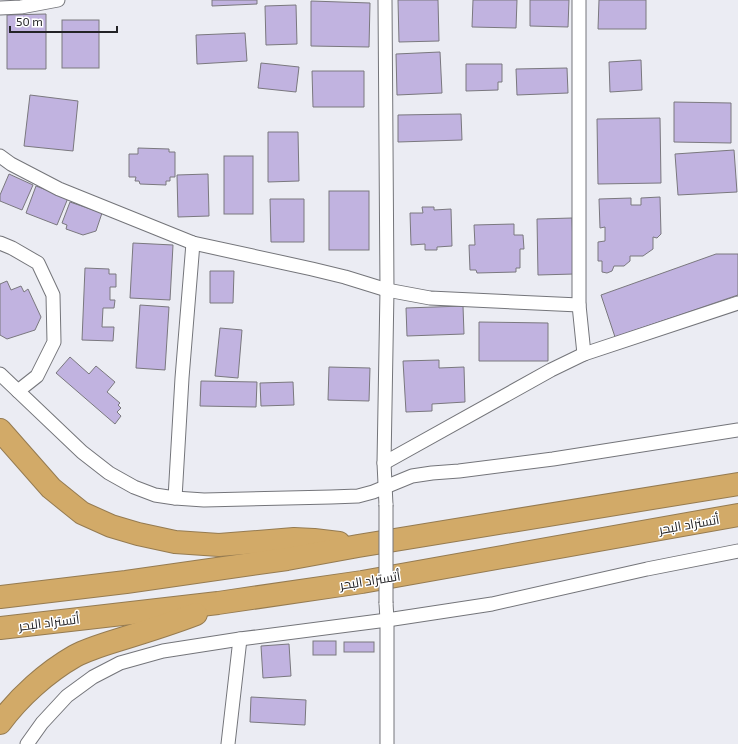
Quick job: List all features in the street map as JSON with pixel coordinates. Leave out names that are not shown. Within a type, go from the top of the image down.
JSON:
[{"type":"highway","points":[[0,430],[51,488],[82,513],[111,526],[138,534],[175,542],[219,544],[294,539],[358,546]]},
{"type":"highway","points":[[0,597],[126,582],[272,561],[738,484]]},
{"type":"highway","name":"أتستراد البحر","points":[[0,628],[218,603],[370,581],[738,516]]},
{"type":"highway","points":[[0,723],[22,697],[32,688],[48,674],[76,656],[107,644],[179,621],[218,603]]},
{"type":"street","points":[[0,8],[58,0]]},
{"type":"street","points":[[385,0],[387,290],[384,463],[386,505],[387,744]]},
{"type":"street","points":[[579,0],[579,305],[584,354]]},
{"type":"street","points":[[0,156],[11,164],[59,190],[193,243],[312,269],[387,290],[430,298],[579,305]]},
{"type":"street","points":[[0,243],[38,263],[53,295],[54,342],[37,376],[18,391]]},
{"type":"street","points":[[175,498],[182,378],[193,243]]},
{"type":"street","points":[[384,463],[551,370],[584,354],[738,303]]},
{"type":"street","points":[[0,374],[82,452],[109,473],[134,487],[155,495],[175,498],[204,500],[358,496],[373,492],[412,476],[553,459],[738,430]]},
{"type":"street","points":[[27,744],[42,723],[67,696],[93,677],[120,663],[163,650],[387,620],[492,604],[647,569],[738,551]]},
{"type":"street","points":[[228,744],[240,639]]},
{"type":"building","points":[[212,0],[257,0],[257,4],[212,6]]},
{"type":"building","points":[[398,0],[438,0],[439,41],[399,42]]},
{"type":"building","points":[[473,0],[517,0],[516,28],[472,27]]},
{"type":"building","points":[[530,0],[569,0],[568,27],[530,26]]},
{"type":"building","points":[[599,0],[646,0],[646,29],[598,29]]},
{"type":"building","points":[[311,1],[370,3],[369,47],[311,46]]},
{"type":"building","points":[[296,5],[297,44],[266,45],[265,6]]},
{"type":"building","points":[[46,14],[46,69],[7,69],[7,15]]},
{"type":"building","points":[[62,20],[99,20],[99,68],[62,68]]},
{"type":"building","points":[[245,33],[247,61],[197,64],[196,35]]},
{"type":"building","points":[[440,52],[442,93],[397,95],[396,54]]},
{"type":"building","points":[[641,60],[642,90],[610,92],[609,62]]},
{"type":"building","points":[[261,63],[299,67],[296,92],[258,88]]},
{"type":"building","points":[[466,64],[502,64],[502,82],[498,82],[498,90],[466,91]]},
{"type":"building","points":[[567,68],[568,93],[517,95],[516,69]]},
{"type":"building","points":[[312,71],[364,71],[364,107],[313,107]]},
{"type":"building","points":[[30,95],[78,101],[73,151],[24,146]]},
{"type":"building","points":[[674,102],[731,103],[731,143],[674,142]]},
{"type":"building","points":[[461,114],[462,140],[398,142],[398,115]]},
{"type":"building","points":[[660,118],[661,183],[598,184],[597,119]]},
{"type":"building","points":[[268,132],[298,132],[299,181],[268,182]]},
{"type":"building","points":[[138,148],[169,149],[169,152],[175,152],[175,177],[170,177],[170,181],[166,181],[166,185],[140,184],[139,181],[135,181],[136,177],[129,177],[129,154],[138,154]]},
{"type":"building","points":[[734,150],[737,192],[678,195],[675,154]]},
{"type":"building","points":[[224,156],[253,156],[253,214],[224,214]]},
{"type":"building","points":[[9,174],[33,185],[22,210],[0,201],[0,195]]},
{"type":"building","points":[[208,174],[209,216],[178,217],[177,175]]},
{"type":"building","points":[[36,186],[68,198],[57,225],[26,213]]},
{"type":"building","points":[[329,191],[369,191],[369,250],[329,250]]},
{"type":"building","points":[[660,197],[661,234],[657,238],[653,237],[653,249],[643,256],[630,256],[630,261],[624,266],[614,266],[612,271],[607,273],[602,272],[602,261],[598,261],[598,242],[605,241],[605,227],[600,228],[599,199],[631,198],[631,205],[641,205],[641,198]]},
{"type":"building","points":[[270,199],[304,199],[304,242],[271,242]]},
{"type":"building","points":[[70,202],[102,213],[96,231],[83,235],[66,229],[67,225],[62,223]]},
{"type":"building","points":[[422,207],[434,207],[434,210],[451,209],[452,246],[437,247],[437,250],[425,250],[425,244],[411,245],[410,213],[423,213]]},
{"type":"building","points":[[572,218],[574,274],[538,275],[537,219]]},
{"type":"building","points":[[514,224],[514,235],[523,235],[524,249],[520,249],[520,268],[516,268],[516,272],[477,273],[476,270],[470,270],[469,245],[475,245],[474,225]]},
{"type":"building","points":[[133,243],[173,245],[170,300],[130,298]]},
{"type":"building","points":[[716,254],[738,254],[738,295],[615,337],[601,295]]},
{"type":"building","points":[[85,268],[109,269],[109,274],[116,274],[116,287],[110,287],[110,300],[115,300],[114,308],[103,308],[102,327],[114,327],[113,341],[82,340]]},
{"type":"building","points":[[210,271],[234,271],[233,303],[210,303]]},
{"type":"building","points":[[7,281],[11,290],[21,286],[24,292],[28,289],[41,317],[35,330],[7,339],[0,335],[0,284]]},
{"type":"building","points":[[140,305],[169,307],[165,370],[136,368]]},
{"type":"building","points":[[463,306],[464,334],[407,336],[406,308]]},
{"type":"building","points":[[479,322],[548,323],[548,361],[479,361]]},
{"type":"building","points":[[220,328],[242,330],[238,378],[215,376]]},
{"type":"building","points":[[70,357],[89,374],[96,366],[115,382],[107,392],[120,403],[118,405],[121,408],[117,412],[121,416],[115,424],[56,373]]},
{"type":"building","points":[[439,360],[439,368],[464,367],[465,402],[432,404],[432,411],[406,412],[403,361]]},
{"type":"building","points":[[329,367],[370,368],[369,401],[328,400]]},
{"type":"building","points":[[201,381],[257,382],[256,407],[200,406]]},
{"type":"building","points":[[293,382],[294,405],[261,406],[260,383]]},
{"type":"building","points":[[313,641],[336,641],[336,655],[313,655]]},
{"type":"building","points":[[344,642],[374,642],[374,652],[344,652]]},
{"type":"building","points":[[289,644],[291,676],[263,678],[261,646]]},
{"type":"building","points":[[251,697],[306,700],[305,725],[250,722]]}]
